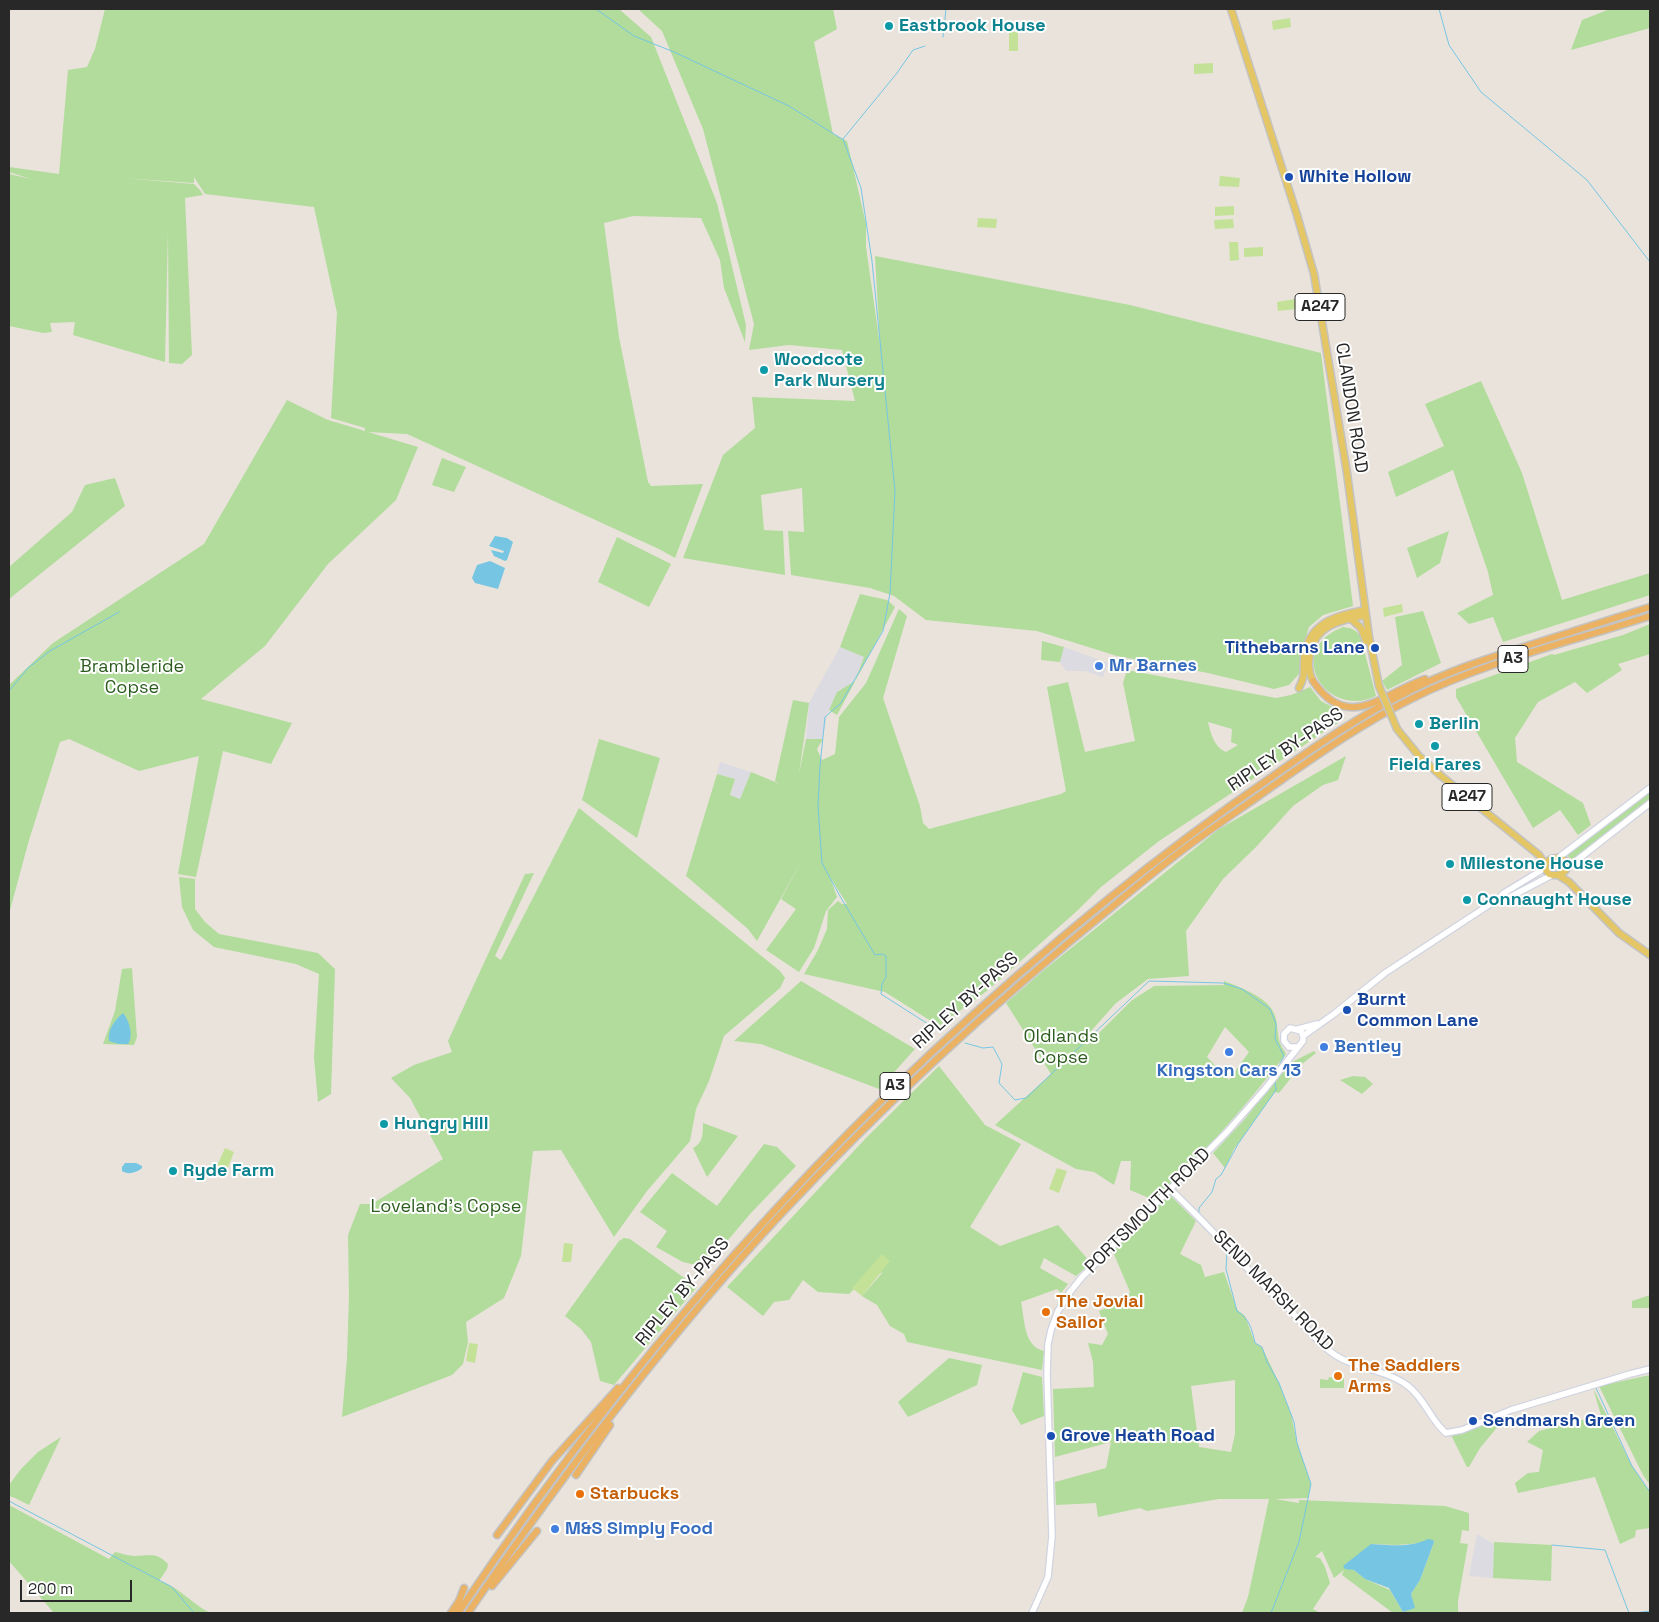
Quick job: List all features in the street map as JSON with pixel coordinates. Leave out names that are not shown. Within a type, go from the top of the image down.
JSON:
[{"type":"highway","name":"RIPLEY BY-PASS","points":[[458,1613],[577,1446],[658,1345],[761,1224],[920,1062],[1015,976],[1187,836],[1338,732],[1377,708],[1441,675],[1481,660],[1650,607]]},
{"type":"highway","name":"RIPLEY BY-PASS","points":[[469,1613],[536,1516],[584,1451],[664,1351],[780,1215],[896,1097],[1022,981],[1193,842],[1361,727],[1412,699],[1470,674],[1650,616]]},
{"type":"highway","points":[[1313,681],[1328,699],[1343,706],[1354,708],[1371,704],[1414,683],[1441,675]]},
{"type":"highway","points":[[497,1535],[552,1461],[658,1345]]},
{"type":"highway","points":[[576,1475],[664,1351]]},
{"type":"highway","points":[[469,1613],[537,1531]]},
{"type":"highway","points":[[451,1613],[459,1601],[464,1588]]},
{"type":"main road","name":"CLANDON ROAD","points":[[1231,9],[1314,274],[1379,686],[1398,730],[1419,756],[1440,775],[1550,862]]},
{"type":"main road","points":[[1313,681],[1308,662],[1314,642],[1325,628],[1332,623],[1366,613]]},
{"type":"main road","points":[[1300,688],[1305,673],[1304,657],[1307,644],[1315,631],[1332,618],[1366,613]]},
{"type":"main road","points":[[1350,618],[1362,628],[1373,656]]},
{"type":"main road","name":"PORTSMOUTH ROAD","points":[[1032,1613],[1047,1581],[1051,1556],[1052,1517],[1047,1374],[1048,1344],[1053,1323],[1074,1286],[1171,1190],[1238,1120],[1287,1062],[1297,1047],[1302,1044],[1303,1036],[1385,973],[1498,899],[1650,788]]},
{"type":"main road","points":[[1555,875],[1566,869],[1650,803]]},
{"type":"main road","points":[[1569,882],[1566,861],[1550,862],[1547,872],[1569,882],[1614,929],[1650,955]]},
{"type":"main road","name":"PORTSMOUTH ROAD","points":[[1498,899],[1506,899],[1555,875]]},
{"type":"main road","name":"PORTSMOUTH ROAD","points":[[1298,1029],[1319,1024]]},
{"type":"main road","points":[[1287,1062],[1287,1045],[1284,1038],[1286,1031],[1290,1028],[1298,1029],[1303,1036]]},
{"type":"main road","points":[[1287,1045],[1292,1048],[1297,1047]]},
{"type":"main road","name":"SEND MARSH ROAD","points":[[1171,1190],[1328,1350],[1342,1359],[1386,1374],[1407,1385],[1417,1394],[1441,1428],[1446,1432],[1454,1433],[1512,1410],[1650,1369]]},
{"type":"shaded area","points":[[840,647],[864,657],[855,681],[837,692],[827,716],[823,739],[806,739],[809,703]]},
{"type":"shaded area","points":[[1064,647],[1108,663],[1103,677],[1085,671],[1066,671],[1060,662]]},
{"type":"shaded area","points":[[720,762],[751,772],[740,799],[730,796],[735,779],[717,774]]},
{"type":"shaded area","points":[[1477,1534],[1494,1544],[1493,1578],[1469,1576]]},
{"type":"green space","name":"Brambleride Copse","points":[[105,9],[619,9],[651,37],[717,203],[746,325],[745,342],[724,288],[720,260],[701,218],[633,216],[604,223],[619,337],[648,482],[651,486],[703,484],[675,558],[407,434],[368,432],[418,447],[396,500],[328,564],[265,646],[201,699],[292,723],[271,764],[223,751],[196,877],[178,874],[199,756],[139,771],[69,739],[60,742],[29,840],[9,914],[9,685],[53,643],[204,544],[287,400],[328,420],[365,431],[365,428],[331,418],[337,313],[314,207],[205,194],[194,177],[194,183],[121,178],[194,184],[203,195],[185,198],[192,355],[182,364],[169,363],[168,231],[165,362],[73,335],[75,322],[50,323],[52,332],[43,333],[9,326],[9,174],[31,179],[9,172],[9,167],[59,174],[68,70],[87,67],[95,49]]},
{"type":"green space","points":[[638,9],[833,9],[837,29],[814,42],[833,134],[847,141],[866,224],[866,247],[880,345],[875,256],[1130,305],[1321,353],[1353,606],[1323,615],[1309,627],[1302,651],[1299,674],[1289,685],[1274,689],[1208,673],[1117,656],[1037,631],[926,620],[894,596],[870,588],[791,575],[788,531],[804,532],[802,488],[761,495],[764,530],[783,531],[785,575],[683,558],[723,455],[755,428],[752,397],[855,401],[842,350],[789,345],[749,350],[754,324],[703,129],[662,31]]},
{"type":"green space","points":[[1610,9],[1650,9],[1650,28],[1571,50],[1582,20]]},
{"type":"green space","points":[[1290,18],[1291,27],[1273,30],[1272,21]]},
{"type":"green space","points":[[1009,32],[1018,32],[1018,51],[1009,51]]},
{"type":"green space","points":[[1213,63],[1213,73],[1194,74],[1194,64]]},
{"type":"green space","points":[[1220,176],[1240,178],[1239,187],[1219,186]]},
{"type":"green space","points":[[1234,206],[1234,215],[1215,216],[1215,207]]},
{"type":"green space","points":[[978,218],[997,219],[996,228],[977,227]]},
{"type":"green space","points":[[1233,219],[1234,228],[1215,229],[1214,220]]},
{"type":"green space","points":[[1229,242],[1238,242],[1239,260],[1230,261]]},
{"type":"green space","points":[[1263,247],[1263,256],[1244,257],[1244,248]]},
{"type":"green space","points":[[1295,299],[1296,309],[1278,311],[1277,302]]},
{"type":"green space","points":[[1481,381],[1522,473],[1562,600],[1650,573],[1650,595],[1503,642],[1493,617],[1469,624],[1457,613],[1493,595],[1488,572],[1453,470],[1396,497],[1388,472],[1444,446],[1425,404]]},
{"type":"green space","points":[[442,458],[466,467],[454,492],[432,485]]},
{"type":"green space","points":[[115,478],[125,506],[9,599],[9,567],[72,512],[85,485]]},
{"type":"green space","points":[[1449,531],[1440,563],[1417,578],[1407,548]]},
{"type":"green space","points":[[617,537],[671,564],[649,607],[598,582]]},
{"type":"green space","points":[[860,594],[887,600],[895,607],[837,715],[829,710],[837,692],[855,681],[864,657],[840,647]]},
{"type":"green space","points":[[1402,604],[1403,612],[1384,617],[1383,608]]},
{"type":"green space","points":[[899,609],[907,616],[883,698],[920,806],[923,823],[929,829],[1061,794],[1066,791],[1047,687],[1068,682],[1085,752],[1135,741],[1123,683],[1127,670],[1276,698],[1291,695],[1310,687],[1321,701],[1340,711],[1345,718],[1159,841],[1101,887],[1078,910],[988,990],[939,1026],[885,992],[804,974],[818,950],[827,929],[828,910],[838,901],[842,904],[847,904],[830,877],[837,897],[826,911],[814,948],[799,972],[766,950],[796,909],[781,899],[803,858],[757,941],[748,929],[686,876],[717,774],[735,779],[730,795],[740,799],[751,772],[780,784],[775,781],[793,700],[809,703],[799,774],[806,739],[823,739],[817,749],[822,760],[835,754],[839,717],[866,683]],"holes":[[[1208,722],[1232,729],[1231,742],[1238,745],[1226,752],[1216,743]]]},
{"type":"green space","points":[[1423,611],[1441,663],[1387,690],[1382,681],[1402,665],[1395,617]]},
{"type":"green space","points":[[1650,624],[1650,654],[1618,664],[1622,670],[1587,693],[1575,682],[1538,702],[1515,738],[1517,762],[1583,803],[1591,825],[1578,835],[1560,810],[1533,828],[1456,697],[1456,689],[1552,654],[1623,635]]},
{"type":"green space","points":[[1343,627],[1354,630],[1361,638],[1376,696],[1358,701],[1341,699],[1328,691],[1318,679],[1314,665],[1316,651],[1325,638]]},
{"type":"green space","points":[[1042,641],[1064,647],[1060,662],[1041,660]]},
{"type":"green space","points":[[599,739],[660,758],[637,838],[582,800]]},
{"type":"green space","name":"Oldlands Copse","points":[[1346,756],[1338,780],[1323,785],[1293,806],[1256,847],[1223,879],[1186,931],[1189,976],[1148,979],[1116,1003],[1083,1040],[1087,1045],[1131,1001],[1154,986],[1224,985],[1224,981],[1246,990],[1261,999],[1275,1016],[1278,1037],[1286,1054],[1223,1130],[1156,1201],[1130,1190],[1131,1161],[1121,1161],[1114,1185],[1094,1172],[1076,1169],[995,1125],[1051,1074],[1006,1003],[1044,970],[1219,829]],"holes":[[[1225,1027],[1249,1052],[1229,1080],[1207,1057]]]},
{"type":"green space","points":[[1650,791],[1650,800],[1572,860],[1567,855]]},
{"type":"green space","name":"Loveland's Copse","points":[[579,808],[780,971],[785,978],[780,988],[724,1036],[709,1081],[696,1109],[690,1141],[647,1191],[614,1237],[561,1150],[533,1151],[521,1256],[504,1298],[466,1322],[468,1342],[463,1364],[452,1375],[342,1417],[347,1358],[348,1235],[360,1204],[372,1204],[443,1159],[410,1098],[391,1078],[414,1065],[452,1052],[448,1041],[525,874],[534,873],[495,956],[501,960]]},
{"type":"green space","points":[[179,877],[195,879],[195,909],[205,922],[219,934],[318,953],[335,969],[331,1094],[318,1102],[314,1057],[319,974],[296,964],[214,947],[193,930],[182,907]]},
{"type":"green space","points":[[132,968],[137,1037],[134,1045],[103,1044],[115,1011],[122,969]]},
{"type":"green space","points":[[801,981],[915,1049],[879,1089],[761,1044],[734,1041]]},
{"type":"green space","points":[[1314,1051],[1316,1053],[1302,1064],[1279,1093],[1275,1092],[1234,1149],[1225,1168],[1213,1153],[1244,1120],[1280,1074],[1292,1062]]},
{"type":"green space","points":[[939,1066],[985,1125],[1021,1144],[970,1227],[1000,1246],[1058,1225],[1091,1263],[1076,1276],[1044,1258],[1040,1268],[1068,1284],[1061,1293],[1057,1289],[1021,1302],[1024,1324],[1029,1338],[1032,1344],[1044,1351],[1042,1370],[907,1342],[904,1334],[890,1326],[877,1305],[862,1296],[883,1272],[853,1288],[849,1294],[818,1292],[803,1280],[789,1300],[774,1302],[763,1316],[727,1287],[866,1138]]},
{"type":"green space","points":[[1353,1076],[1365,1077],[1373,1084],[1362,1094],[1340,1080]]},
{"type":"green space","points":[[703,1123],[738,1136],[707,1177],[693,1148],[701,1141]]},
{"type":"green space","points":[[764,1144],[777,1147],[796,1166],[751,1213],[705,1267],[683,1262],[656,1247],[667,1231],[640,1212],[672,1173],[717,1206]]},
{"type":"green space","points":[[225,1148],[234,1152],[227,1170],[217,1166]]},
{"type":"green space","points":[[1057,1168],[1067,1171],[1059,1193],[1049,1189]]},
{"type":"green space","points":[[1169,1194],[1196,1221],[1180,1254],[1201,1265],[1205,1277],[1224,1272],[1237,1310],[1245,1316],[1255,1343],[1262,1347],[1279,1383],[1291,1414],[1297,1443],[1311,1484],[1308,1498],[1275,1499],[1299,1503],[1299,1500],[1445,1506],[1469,1513],[1469,1531],[1462,1530],[1460,1543],[1468,1544],[1458,1601],[1458,1613],[1393,1613],[1342,1575],[1344,1570],[1334,1578],[1322,1551],[1315,1557],[1320,1558],[1330,1583],[1313,1609],[1320,1613],[1242,1613],[1248,1597],[1269,1499],[1219,1499],[1147,1511],[1140,1508],[1098,1517],[1096,1503],[1056,1505],[1055,1482],[1106,1468],[1111,1442],[1055,1457],[1053,1389],[1094,1387],[1093,1362],[1088,1343],[1102,1345],[1108,1334],[1099,1311],[1126,1300],[1130,1292],[1113,1252]],"holes":[[[1235,1380],[1235,1434],[1231,1452],[1199,1447],[1191,1386]],[[1434,1542],[1420,1580],[1411,1594],[1414,1608],[1403,1612],[1390,1590],[1365,1579],[1354,1570],[1371,1544],[1397,1545]]]},
{"type":"green space","points":[[624,1238],[630,1239],[697,1287],[614,1385],[600,1381],[591,1342],[581,1329],[565,1316],[619,1241]]},
{"type":"green space","points":[[564,1243],[573,1244],[571,1262],[562,1262]]},
{"type":"green space","points":[[882,1254],[890,1261],[862,1296],[852,1288]]},
{"type":"green space","points":[[1650,1295],[1650,1308],[1632,1308],[1632,1301]]},
{"type":"green space","points":[[469,1343],[478,1344],[475,1363],[466,1361]]},
{"type":"green space","points":[[949,1358],[982,1365],[977,1385],[908,1417],[898,1402]]},
{"type":"green space","points":[[1023,1372],[1042,1377],[1044,1416],[1021,1425],[1012,1410]]},
{"type":"green space","points":[[1650,1375],[1650,1485],[1643,1475],[1599,1386]]},
{"type":"green space","points":[[1329,1377],[1335,1378],[1335,1381],[1341,1381],[1344,1378],[1344,1388],[1320,1388],[1320,1379],[1328,1380]]},
{"type":"green space","points":[[1593,1388],[1632,1466],[1650,1492],[1650,1528],[1636,1530],[1635,1537],[1620,1544],[1595,1477],[1518,1493],[1515,1483],[1528,1473],[1539,1472],[1543,1450],[1527,1442],[1539,1431],[1601,1415]]},
{"type":"green space","points":[[1509,1413],[1480,1448],[1469,1467],[1467,1467],[1451,1435]]},
{"type":"green space","points":[[61,1437],[29,1505],[9,1496],[9,1485],[21,1469],[38,1452]]},
{"type":"green space","points":[[9,1505],[109,1559],[115,1552],[132,1556],[156,1556],[164,1560],[168,1564],[167,1569],[159,1581],[166,1583],[210,1613],[54,1613],[9,1561]]},
{"type":"green space","points":[[1494,1542],[1552,1545],[1551,1581],[1493,1578]]},
{"type":"water","points":[[495,536],[507,538],[513,542],[505,561],[494,556],[491,550],[503,553],[504,551],[489,546]]},
{"type":"water","points":[[490,561],[505,568],[498,589],[475,583],[472,578],[477,565]]},
{"type":"water","points":[[123,1013],[130,1028],[131,1037],[128,1044],[109,1041],[109,1033],[112,1026]]},
{"type":"water","points":[[125,1163],[136,1163],[142,1166],[142,1168],[132,1173],[127,1173],[122,1171]]},
{"type":"water","points":[[1428,1539],[1434,1542],[1420,1580],[1411,1594],[1415,1608],[1403,1612],[1389,1588],[1365,1579],[1354,1570],[1345,1569],[1343,1566],[1371,1544],[1407,1545]]},
{"type":"waterway","points":[[596,9],[634,36],[674,52],[789,106],[842,139]]},
{"type":"waterway","points":[[943,37],[946,9]]},
{"type":"waterway","points":[[1439,9],[1449,45],[1481,92],[1587,180],[1650,262]]},
{"type":"waterway","points":[[843,139],[897,73],[913,50],[925,46]]},
{"type":"waterway","points":[[843,139],[861,188],[872,261],[895,491],[890,593],[883,631],[841,703],[825,717],[818,806],[822,863],[875,955],[882,954],[886,956],[886,977],[882,984],[881,994],[939,1031]]},
{"type":"waterway","points":[[9,691],[28,668],[50,651],[119,612]]},
{"type":"waterway","points":[[965,1043],[983,1048],[993,1047],[1002,1064],[999,1083],[1015,1100],[1026,1098],[1149,981],[1223,983],[1242,989],[1270,1009],[1276,1024],[1275,1039],[1284,1056],[1276,1071]]},
{"type":"waterway","points":[[1199,1216],[1199,1208],[1212,1192],[1216,1179],[1221,1175],[1238,1144],[1276,1090],[1275,1082]]},
{"type":"waterway","points":[[1203,1226],[1227,1252],[1226,1269],[1237,1311],[1247,1321],[1255,1343],[1262,1347],[1267,1362],[1279,1383],[1294,1422],[1297,1443],[1311,1484],[1299,1542],[1271,1613]]},
{"type":"waterway","points":[[1596,1388],[1632,1466],[1650,1492]]},
{"type":"waterway","points":[[9,1501],[172,1587],[194,1613]]},
{"type":"waterway","points":[[1552,1545],[1605,1550],[1629,1613]]},
{"type":"waterway","points":[[1635,1613],[1650,1611]]},
{"type":"place","name":"Eastbrook House","points":[[889,26]]},
{"type":"place","name":"White Hollow","points":[[1289,177]]},
{"type":"place","name":"Woodcote Park Nursery","points":[[764,370]]},
{"type":"place","name":"Tithebarns Lane","points":[[1375,648]]},
{"type":"place","name":"Mr Barnes","points":[[1099,666]]},
{"type":"place","name":"Berlin","points":[[1419,724]]},
{"type":"place","name":"Field Fares","points":[[1435,746]]},
{"type":"place","name":"Milestone House","points":[[1450,864]]},
{"type":"place","name":"Connaught House","points":[[1467,900]]},
{"type":"place","name":"Burnt Common Lane","points":[[1347,1010]]},
{"type":"place","name":"Bentley","points":[[1324,1047]]},
{"type":"place","name":"Kingston Cars 13","points":[[1229,1052]]},
{"type":"place","name":"Hungry Hill","points":[[384,1124]]},
{"type":"place","name":"Ryde Farm","points":[[173,1171]]},
{"type":"place","name":"The Jovial Sailor","points":[[1046,1312]]},
{"type":"place","name":"The Saddlers Arms","points":[[1338,1376]]},
{"type":"place","name":"Sendmarsh Green","points":[[1473,1421]]},
{"type":"place","name":"Grove Heath Road","points":[[1051,1436]]},
{"type":"place","name":"Starbucks","points":[[580,1494]]},
{"type":"place","name":"M&S Simply Food","points":[[555,1529]]}]
